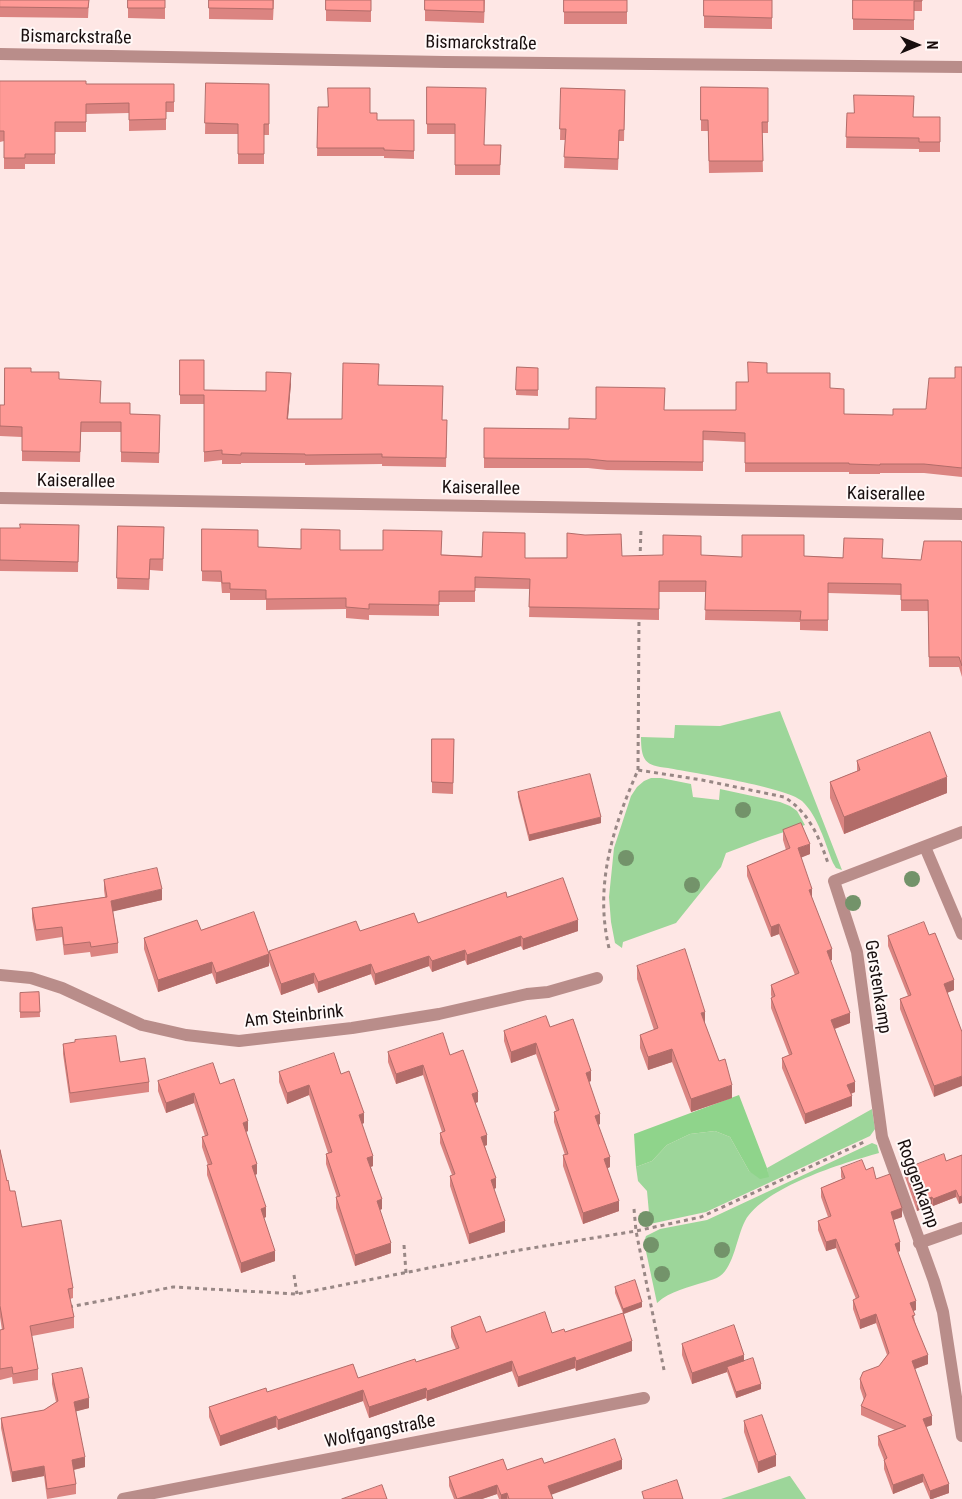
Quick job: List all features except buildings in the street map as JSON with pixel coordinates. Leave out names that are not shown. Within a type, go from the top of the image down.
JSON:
[{"type":"street","name":"Bismarckstraße","points":[[0,54],[962,67]]},
{"type":"street","name":"Kaiserallee","points":[[0,498],[962,514]]},
{"type":"street","points":[[834,881],[962,832]]},
{"type":"street","points":[[925,847],[962,934]]},
{"type":"street","name":"Gerstenkamp","points":[[834,881],[856,952],[882,1137]]},
{"type":"street","name":"Am Steinbrink","points":[[0,975],[30,978],[62,988],[142,1024],[186,1036],[239,1042],[343,1030],[439,1014],[527,994],[548,992],[597,978]]},
{"type":"street","name":"Roggenkamp","points":[[882,1137],[934,1281],[943,1312],[962,1436]]},
{"type":"street","name":"Roggenkamp","points":[[919,1243],[962,1228]]},
{"type":"street","name":"Wolfgangstraße","points":[[123,1499],[644,1398]]},
{"type":"path","points":[[640,560],[641,508]]},
{"type":"path","points":[[609,948],[604,917],[606,862],[625,798],[638,770],[639,608]]},
{"type":"path","points":[[638,770],[702,780],[784,797],[796,804],[807,816],[823,848],[834,881]]},
{"type":"path","points":[[68,1307],[173,1287],[297,1294],[520,1250],[636,1231],[702,1217],[868,1140],[882,1137]]},
{"type":"path","points":[[634,1209],[636,1231],[664,1370]]},
{"type":"path","points":[[404,1245],[406,1273]]},
{"type":"path","points":[[294,1276],[297,1294]]},
{"type":"green space","points":[[780,711],[842,870],[836,868],[833,863],[817,822],[802,801],[793,796],[759,786],[654,766],[643,756],[641,737],[674,738],[675,725],[720,726]]},
{"type":"green space","points":[[651,778],[691,784],[693,797],[719,800],[720,789],[780,802],[797,811],[805,825],[726,853],[721,867],[676,923],[623,942],[622,948],[615,943],[609,897],[614,848],[631,796],[637,787]]},
{"type":"green space","points":[[739,1095],[769,1177],[760,1179],[749,1171],[730,1137],[715,1131],[690,1134],[667,1145],[652,1161],[636,1167],[634,1134]]},
{"type":"green space","points":[[872,1109],[875,1129],[870,1136],[706,1212],[650,1224],[647,1191],[638,1181],[636,1167],[652,1161],[667,1145],[690,1134],[715,1131],[730,1137],[749,1171],[768,1177],[767,1168]]},
{"type":"green space","points":[[872,1143],[877,1145],[879,1153],[806,1178],[769,1197],[745,1221],[729,1265],[720,1276],[674,1292],[657,1303],[644,1242],[646,1236],[660,1229],[707,1220]]},
{"type":"green space","points":[[789,1476],[806,1499],[721,1499]]}]
